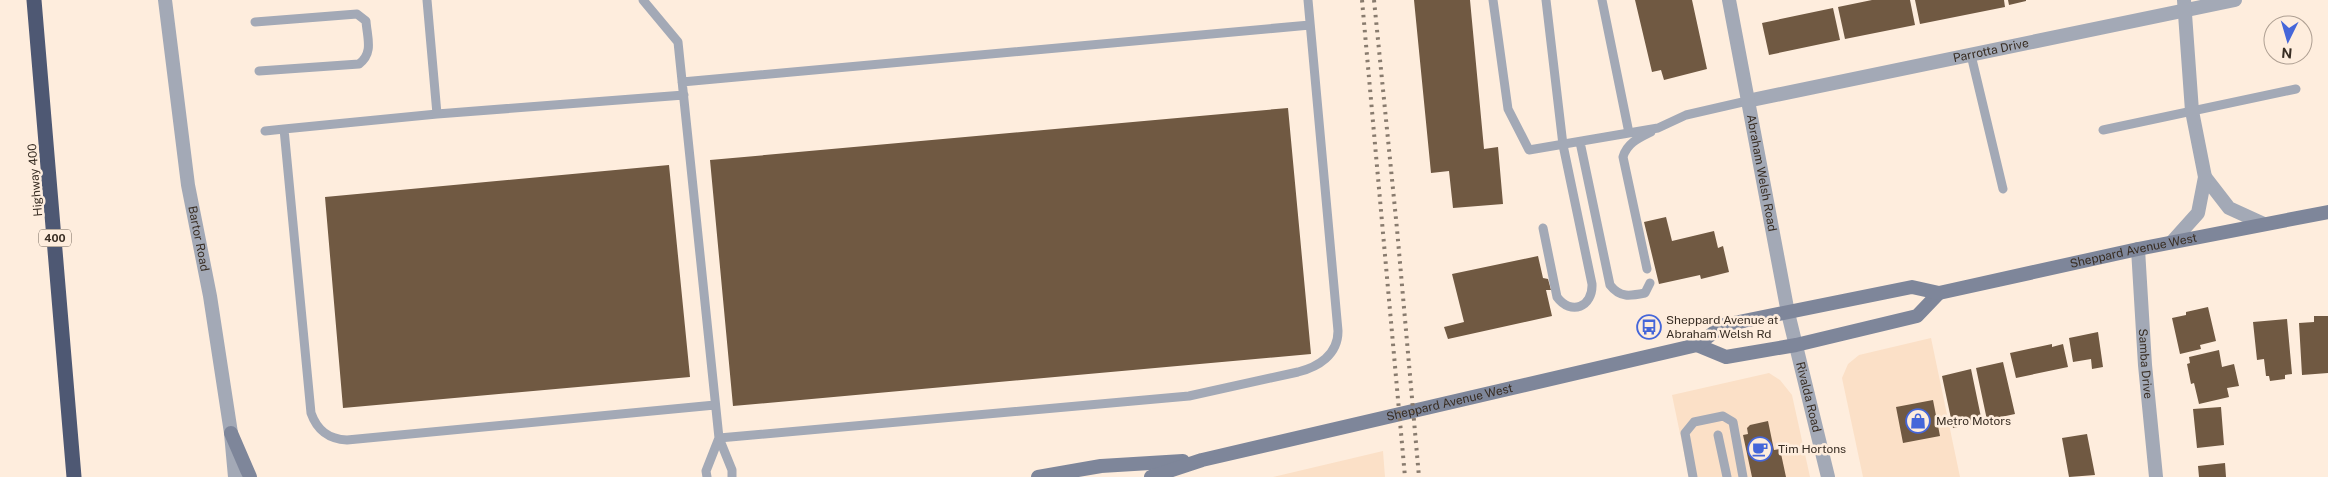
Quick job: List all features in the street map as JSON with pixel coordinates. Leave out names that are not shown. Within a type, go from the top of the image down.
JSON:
[{"type":"highway","name":"Highway 400","points":[[34,0],[74,477]]},
{"type":"main road","name":"Sheppard Avenue West","points":[[1151,477],[1202,460],[1697,345],[1724,325],[1912,287],[1939,293],[2138,249],[2328,212]]},
{"type":"main road","points":[[1697,345],[1726,357],[1796,345],[1917,316],[1939,293]]},
{"type":"main road","points":[[231,433],[250,477]]},
{"type":"main road","name":"Sheppard Avenue West","points":[[1038,477],[1101,466],[1202,460]]},
{"type":"street","name":"Bartor Road","points":[[165,0],[188,185],[210,296],[231,433],[235,477]]},
{"type":"street","name":"Abraham Welsh Road","points":[[1729,0],[1788,313],[1796,345]]},
{"type":"street","name":"Parrotta Drive","points":[[1747,101],[1970,54],[2184,5],[2235,0]]},
{"type":"street","points":[[2184,5],[2192,111],[2206,177],[2228,208],[2264,224]]},
{"type":"street","points":[[2172,242],[2198,213],[2206,177]]},
{"type":"street","name":"Samba Drive","points":[[2138,249],[2145,365],[2156,477]]},
{"type":"street","name":"Rivalda Road","points":[[1796,345],[1828,477]]},
{"type":"lane","points":[[427,0],[437,114]]},
{"type":"lane","points":[[643,0],[678,42],[719,438],[732,470],[732,477]]},
{"type":"lane","points":[[719,438],[1189,396],[1298,372],[1309,369],[1326,359],[1334,348],[1338,331],[1308,0]]},
{"type":"lane","points":[[1493,0],[1508,109],[1515,126],[1529,150],[1658,128]]},
{"type":"lane","points":[[1543,228],[1557,297],[1568,306],[1582,306],[1589,299],[1592,292],[1592,284],[1563,145],[1546,0]]},
{"type":"lane","points":[[1602,0],[1629,133]]},
{"type":"lane","points":[[255,22],[357,14],[366,21],[369,52],[366,59],[358,64],[259,71]]},
{"type":"lane","points":[[682,82],[1310,25]]},
{"type":"lane","points":[[1970,54],[2003,189]]},
{"type":"lane","points":[[2103,130],[2296,89]]},
{"type":"lane","points":[[265,131],[437,114],[684,94]]},
{"type":"lane","points":[[1647,269],[1623,157],[1626,149],[1633,142],[1686,115],[1747,101]]},
{"type":"lane","points":[[284,129],[311,412],[317,425],[326,434],[347,440],[715,405]]},
{"type":"lane","points":[[1580,142],[1610,285],[1615,292],[1627,296],[1645,292],[1650,283]]},
{"type":"lane","points":[[1693,477],[1685,433],[1694,422],[1723,416],[1733,422],[1743,477]]},
{"type":"lane","points":[[1718,435],[1727,477]]},
{"type":"lane","points":[[707,477],[706,471],[719,438]]},
{"type":"shaded area","points":[[1931,338],[1960,477],[1863,477],[1842,378],[1848,364],[1859,355]]},
{"type":"shaded area","points":[[1769,373],[1780,380],[1792,395],[1810,477],[1689,477],[1672,395]]},
{"type":"shaded area","points":[[1383,451],[1385,477],[1273,477]]},
{"type":"building","points":[[1414,0],[1470,0],[1484,149],[1498,147],[1503,204],[1453,208],[1449,171],[1431,173]]},
{"type":"building","points":[[1635,0],[1692,0],[1707,69],[1664,80],[1661,70],[1652,72]]},
{"type":"building","points":[[1872,0],[1910,0],[1915,25],[1845,39],[1838,7]]},
{"type":"building","points":[[1915,0],[2004,0],[2005,7],[1920,24]]},
{"type":"building","points":[[2008,0],[2026,0],[2026,1],[2009,5]]},
{"type":"building","points":[[1833,8],[1840,40],[1769,55],[1762,23]]},
{"type":"building","points":[[1288,108],[1311,354],[733,406],[710,160]]},
{"type":"building","points":[[669,165],[690,377],[343,408],[325,197]]},
{"type":"building","points":[[1666,217],[1672,241],[1714,231],[1718,248],[1723,246],[1729,272],[1701,279],[1700,275],[1659,284],[1644,222]]},
{"type":"building","points":[[1538,256],[1543,278],[1548,279],[1551,290],[1546,290],[1552,316],[1448,339],[1444,327],[1464,322],[1452,274]]},
{"type":"building","points":[[2208,307],[2216,341],[2200,345],[2201,349],[2180,354],[2172,318],[2186,315],[2186,312]]},
{"type":"building","points":[[2314,316],[2328,316],[2328,373],[2302,375],[2299,323],[2314,322]]},
{"type":"building","points":[[2287,319],[2292,374],[2285,375],[2285,379],[2270,381],[2269,376],[2266,376],[2264,359],[2257,360],[2253,322]]},
{"type":"building","points":[[2098,332],[2103,367],[2092,369],[2091,359],[2073,362],[2069,338]]},
{"type":"building","points":[[2052,344],[2052,347],[2063,344],[2068,367],[2016,378],[2010,353]]},
{"type":"building","points":[[2219,350],[2222,367],[2234,364],[2239,386],[2227,388],[2229,397],[2199,404],[2194,383],[2191,384],[2187,364],[2190,363],[2189,357]]},
{"type":"building","points":[[2003,362],[2015,414],[1987,420],[1976,368]]},
{"type":"building","points":[[1971,369],[1982,422],[1953,428],[1942,376]]},
{"type":"building","name":"Metro Motors","points":[[1933,400],[1940,436],[1903,443],[1896,407]]},
{"type":"building","points":[[2221,407],[2224,445],[2197,448],[2193,409]]},
{"type":"building","name":"Tim Hortons","points":[[1768,421],[1774,450],[1780,449],[1786,477],[1752,477],[1743,435],[1748,434],[1747,428],[1750,425]]},
{"type":"building","points":[[2087,434],[2095,475],[2069,477],[2062,438]]},
{"type":"building","points":[[2225,463],[2226,477],[2199,477],[2198,466]]},
{"type":"railway","points":[[1362,0],[1405,477]]},
{"type":"railway","points":[[1374,0],[1419,477]]},
{"type":"place","name":"Sheppard Avenue at Abraham Welsh Rd","points":[[1649,327]]},
{"type":"place","name":"Metro Motors","points":[[1918,421]]},
{"type":"place","name":"Tim Hortons","points":[[1760,449]]}]
